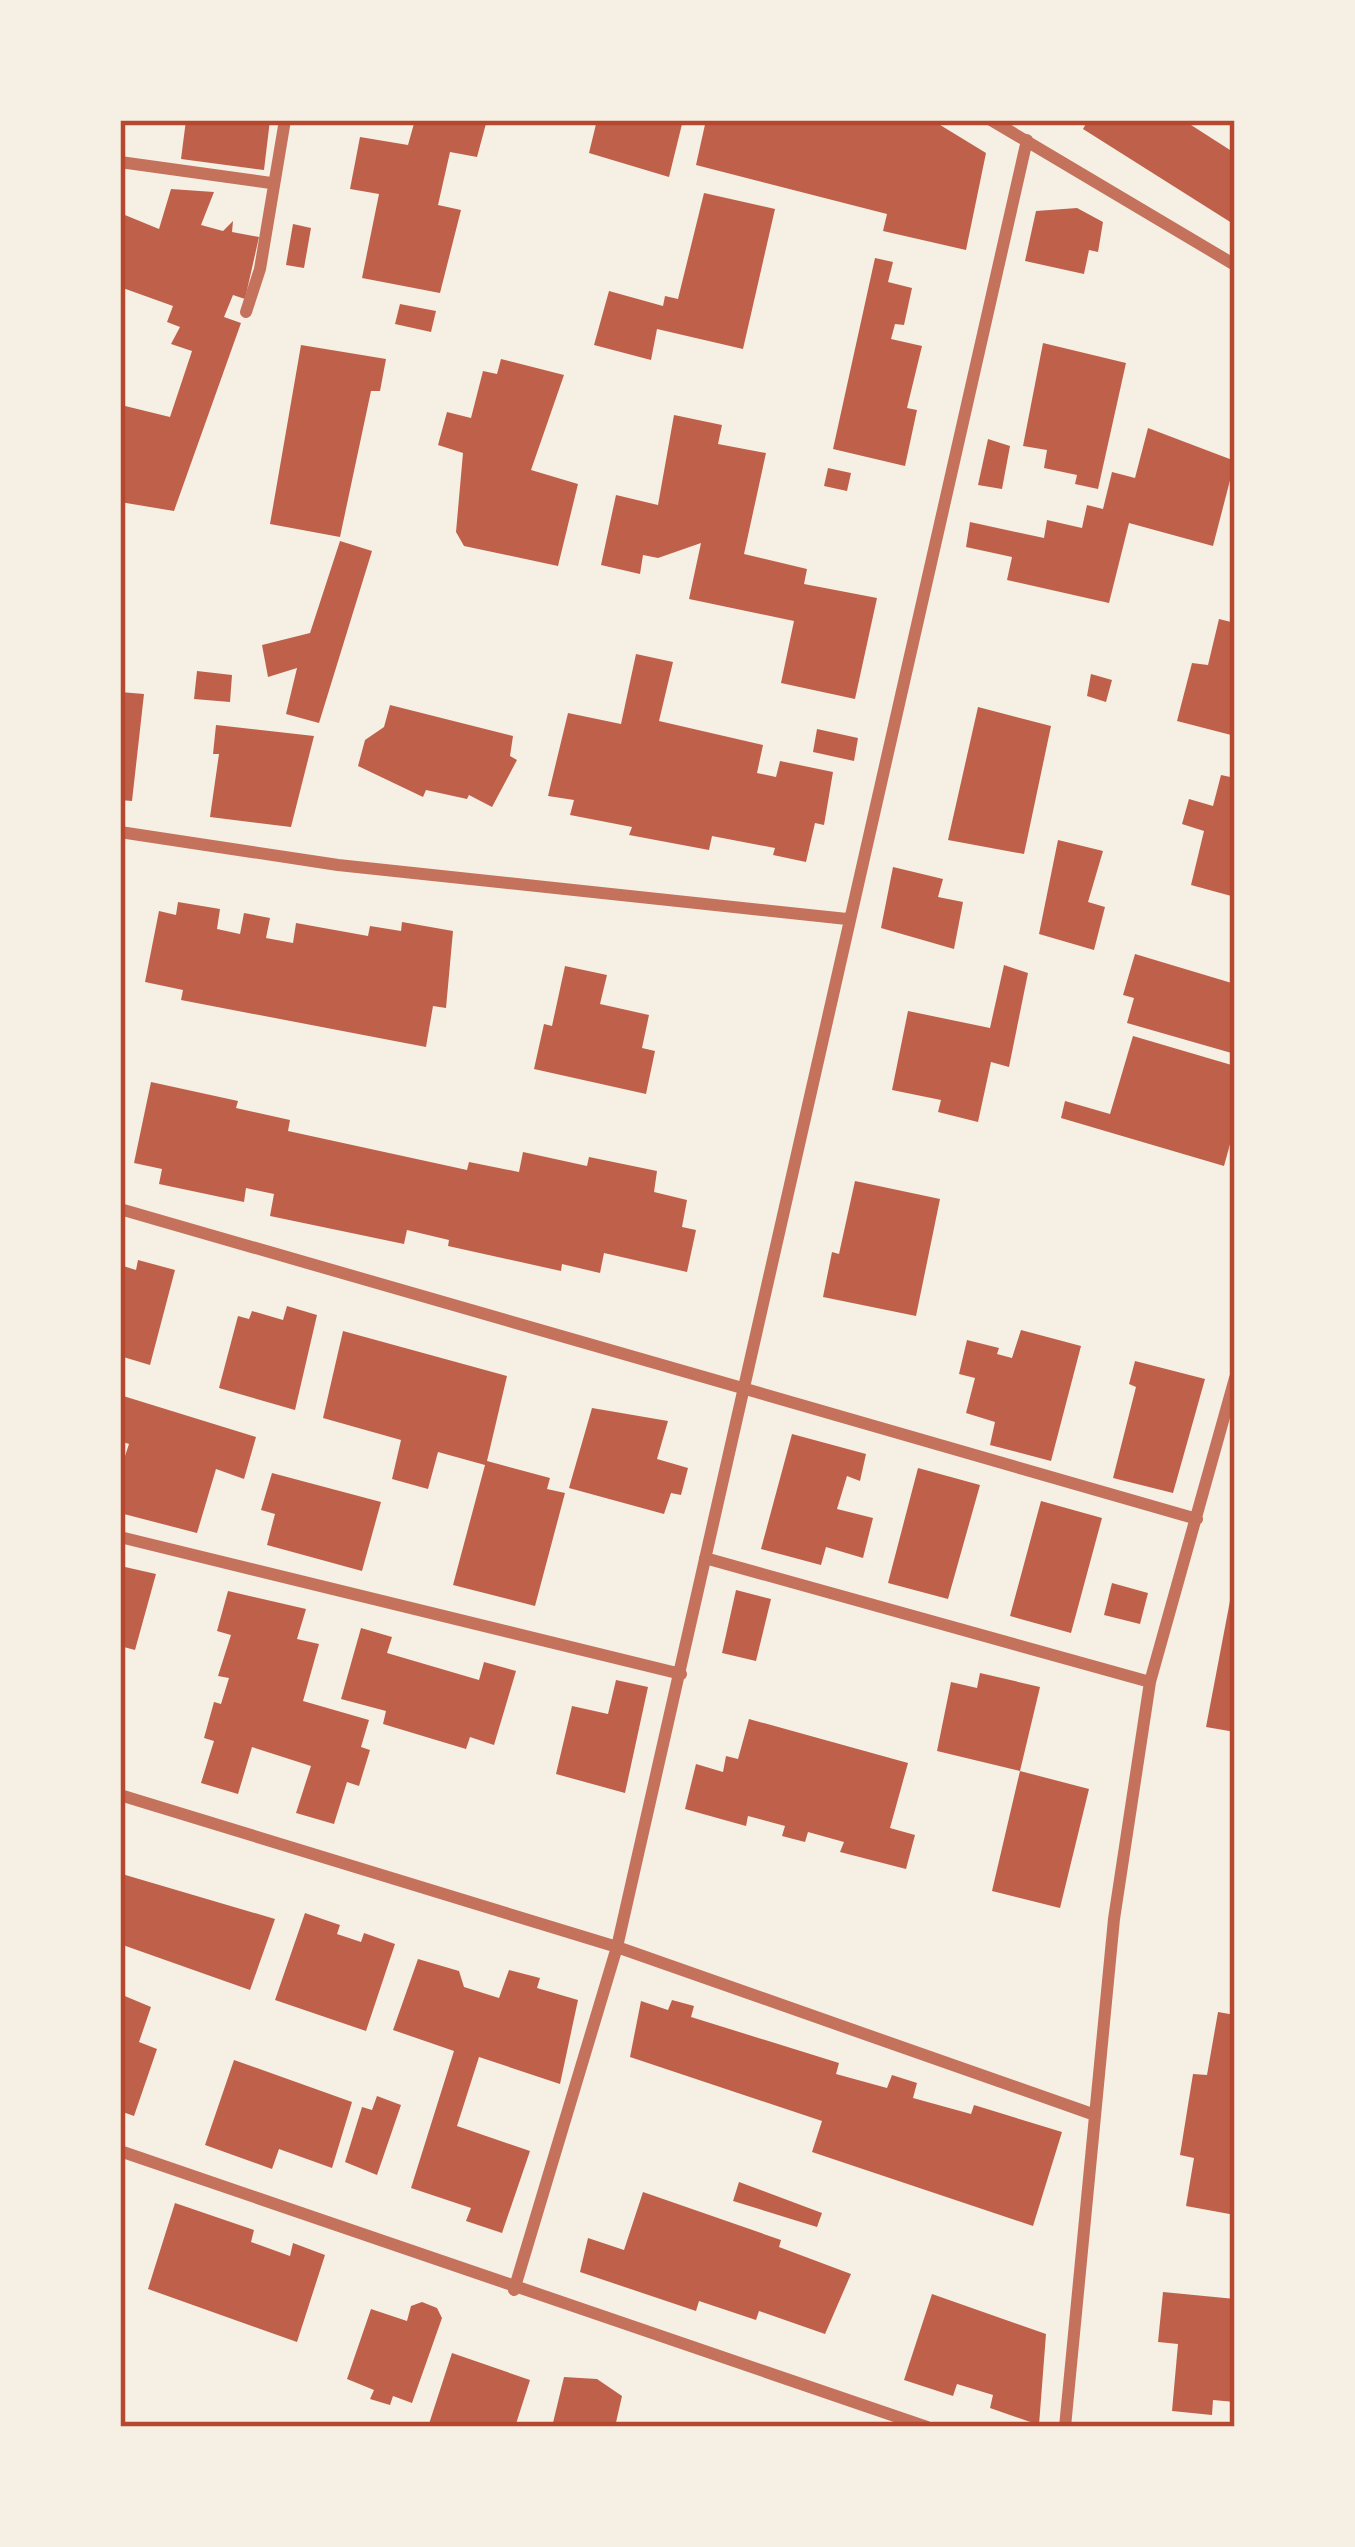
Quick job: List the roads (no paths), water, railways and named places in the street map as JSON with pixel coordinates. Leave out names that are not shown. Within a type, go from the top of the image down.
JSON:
[{"type":"street","points":[[246,312],[260,269],[285,120]]},
{"type":"street","points":[[991,120],[1235,266]]},
{"type":"street","points":[[514,2290],[617,1947],[1027,140]]},
{"type":"street","points":[[120,162],[272,183]]},
{"type":"street","points":[[120,832],[338,865],[847,919]]},
{"type":"street","points":[[120,1209],[1197,1519]]},
{"type":"street","points":[[1065,2427],[1114,1919],[1150,1682],[1235,1378]]},
{"type":"street","points":[[120,1537],[682,1674]]},
{"type":"street","points":[[706,1558],[1150,1682]]},
{"type":"street","points":[[120,1795],[617,1947],[1095,2115]]},
{"type":"street","points":[[120,2151],[514,2290],[926,2427]]}]
